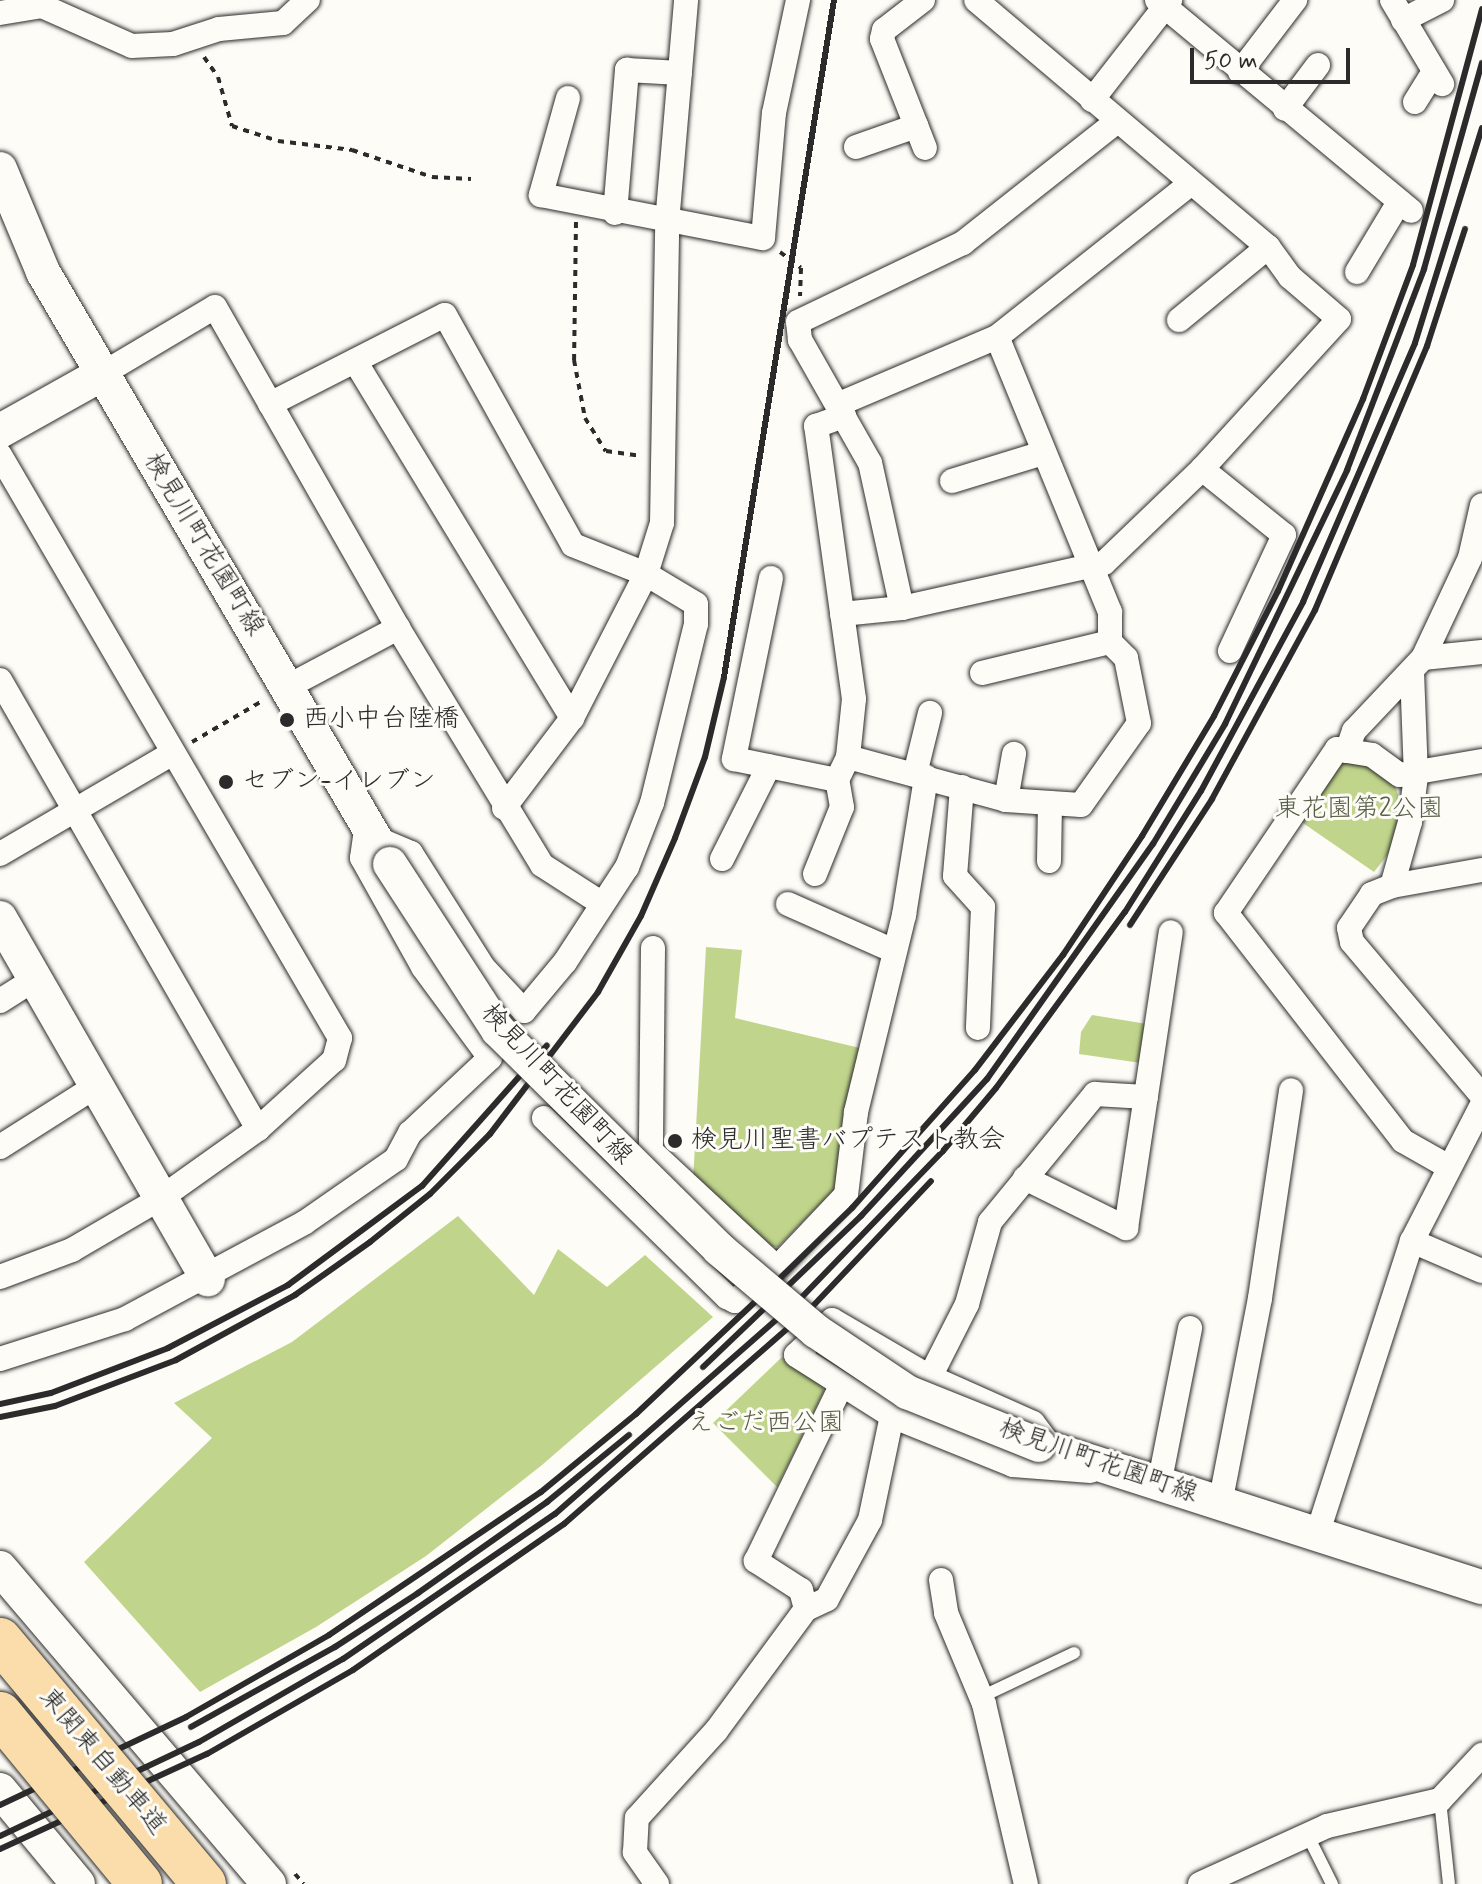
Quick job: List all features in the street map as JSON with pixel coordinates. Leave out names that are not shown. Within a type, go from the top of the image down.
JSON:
[{"type":"highway","name":"東関東自動車道","points":[[0,1640],[204,1884]]},
{"type":"highway","name":"東関東自動車道","points":[[0,1714],[140,1884]]},
{"type":"street","points":[[0,13],[42,6],[132,46],[191,38],[219,29],[283,23],[308,0]]},
{"type":"street","points":[[504,808],[572,718],[646,574],[662,523],[667,223],[686,0]]},
{"type":"street","points":[[568,98],[541,195],[615,213],[763,238],[774,113],[798,0]]},
{"type":"street","points":[[856,147],[921,137],[882,39],[884,30],[923,0]]},
{"type":"street","points":[[842,614],[902,608],[1104,563],[1202,469],[1339,319],[1290,277],[1268,247],[1189,185],[976,0]]},
{"type":"street","points":[[1240,72],[1295,0]]},
{"type":"street","points":[[1415,102],[1438,77],[1398,10],[1442,0]]},
{"type":"street","points":[[1092,100],[1164,2],[1240,72],[1405,206],[1357,272]]},
{"type":"street","points":[[1285,109],[1318,65]]},
{"type":"street","points":[[615,213],[627,70],[680,73]]},
{"type":"street","points":[[902,608],[870,463],[800,340],[798,322],[963,243],[1116,122]]},
{"type":"street","name":"検見川町花園町線","points":[[0,169],[43,272],[279,691],[498,1030],[719,1249],[816,1331],[907,1392],[1113,1471],[1482,1587]]},
{"type":"street","points":[[815,874],[842,807],[837,780],[848,757],[854,699],[816,426],[842,410],[997,337],[1189,185]]},
{"type":"street","points":[[1179,320],[1268,247]]},
{"type":"street","points":[[0,431],[215,307],[504,808],[542,865],[601,903]]},
{"type":"street","points":[[0,1359],[88,1334],[208,1279],[304,1223],[396,1159],[410,1133],[490,1058],[423,967],[362,858],[377,842],[411,853],[483,967],[524,1011],[565,962],[627,867],[652,803],[696,624],[696,604],[646,574],[573,545],[445,315],[270,404]]},
{"type":"street","points":[[848,757],[1006,800],[1081,805],[1139,723],[1126,658],[1110,642],[1110,612],[1087,565],[997,337]]},
{"type":"street","points":[[355,361],[572,718]]},
{"type":"street","points":[[952,481],[1043,453]]},
{"type":"street","points":[[0,455],[340,1038],[334,1060],[258,1129],[161,1198],[72,1250],[0,1277]]},
{"type":"street","points":[[1202,469],[1284,535],[1230,651]]},
{"type":"street","points":[[1347,751],[1354,731],[1417,665],[1478,541],[1482,505]]},
{"type":"street","points":[[771,578],[734,759],[837,780]]},
{"type":"street","points":[[279,691],[398,628]]},
{"type":"street","points":[[982,673],[1110,642]]},
{"type":"street","points":[[1417,665],[1482,652]]},
{"type":"street","points":[[1392,886],[1416,776],[1417,665]]},
{"type":"street","points":[[0,680],[77,809],[258,1129]]},
{"type":"street","points":[[544,1118],[727,1297],[735,1301],[777,1268],[846,1195],[856,1112],[894,951],[930,713]]},
{"type":"street","points":[[1449,1167],[1403,1141],[1226,913],[1337,749],[1372,755],[1400,775],[1416,776],[1482,761]]},
{"type":"street","points":[[0,854],[173,753]]},
{"type":"street","points":[[1006,800],[1014,754]]},
{"type":"street","points":[[722,859],[769,766]]},
{"type":"street","points":[[962,787],[955,876],[983,907],[978,1028]]},
{"type":"street","points":[[1049,861],[1050,803]]},
{"type":"street","points":[[1482,870],[1392,886],[1372,894],[1349,928],[1352,942],[1482,1096]]},
{"type":"street","points":[[788,904],[894,951]]},
{"type":"street","points":[[0,918],[208,1279]]},
{"type":"street","points":[[1025,1178],[1126,1228],[1171,932]]},
{"type":"street","points":[[653,948],[651,1151],[777,1268]]},
{"type":"street","points":[[0,1001],[35,979]]},
{"type":"street","points":[[0,1147],[96,1086]]},
{"type":"street","points":[[1220,1504],[1260,1298],[1291,1090]]},
{"type":"street","points":[[930,1377],[967,1304],[990,1222],[1095,1094],[1146,1097]]},
{"type":"street","points":[[1317,1535],[1412,1241],[1482,1105]]},
{"type":"street","points":[[1412,1241],[1482,1271]]},
{"type":"street","points":[[1047,1448],[1033,1423],[930,1377],[832,1320],[796,1355],[892,1416],[1013,1465],[1113,1471]]},
{"type":"street","points":[[1159,1485],[1190,1328]]},
{"type":"street","points":[[806,1609],[801,1590],[756,1561],[841,1386]]},
{"type":"street","points":[[657,1884],[635,1852],[637,1818],[716,1731],[806,1609],[827,1599],[870,1520],[892,1416]]},
{"type":"street","points":[[0,1568],[269,1884]]},
{"type":"street","points":[[941,1580],[946,1613],[981,1697],[1007,1787],[1026,1884]]},
{"type":"street","points":[[1200,1884],[1307,1834],[1440,1800],[1482,1755]]},
{"type":"street","points":[[0,1790],[78,1884]]},
{"type":"lane","points":[[981,1697],[1074,1653]]},
{"type":"lane","points":[[1440,1800],[1449,1884]]},
{"type":"lane","points":[[1307,1834],[1332,1884]]},
{"type":"path","points":[[191,38],[218,77],[232,126],[278,141],[352,150],[432,177],[471,179]]},
{"type":"path","points":[[576,203],[574,360],[585,418],[606,451],[665,457]]},
{"type":"path","points":[[763,238],[801,268],[798,322]]},
{"type":"path","points":[[173,753],[279,691]]},
{"type":"green space","name":"東花園第2公園","points":[[1343,761],[1368,761],[1393,778],[1404,815],[1398,841],[1374,872],[1300,821]]},
{"type":"green space","points":[[706,947],[742,950],[735,1018],[864,1049],[840,1184],[778,1247],[760,1246],[693,1181]]},
{"type":"green space","points":[[1092,1015],[1147,1024],[1141,1063],[1079,1054],[1081,1032]]},
{"type":"green space","points":[[458,1216],[534,1295],[558,1249],[607,1287],[645,1255],[713,1317],[542,1465],[426,1556],[316,1627],[200,1692],[84,1562],[212,1438],[174,1403],[292,1342]]},
{"type":"green space","name":"えごだ西公園","points":[[782,1357],[821,1382],[824,1392],[777,1487],[713,1423]]},
{"type":"railway","points":[[0,1417],[55,1406],[176,1360],[295,1295],[370,1242],[430,1194],[490,1134],[598,992],[641,916],[675,838],[705,757],[724,677],[834,0]]},
{"type":"railway","points":[[0,1805],[186,1717],[329,1635],[541,1492],[636,1414],[777,1281],[852,1208],[975,1070],[1063,955],[1142,836],[1214,716],[1278,591],[1363,399],[1413,265],[1482,9]]},
{"type":"railway","points":[[703,1367],[861,1216],[987,1079],[1153,844],[1225,724],[1347,470],[1424,269],[1482,63]]},
{"type":"railway","points":[[0,1836],[199,1742],[343,1659],[555,1514],[801,1298],[943,1151],[996,1088],[1125,912],[1201,791],[1303,602],[1415,343],[1482,128]]},
{"type":"railway","points":[[1130,925],[1212,799],[1315,610],[1427,346],[1465,229]]},
{"type":"railway","points":[[0,1404],[51,1393],[168,1348],[288,1285],[422,1186],[547,1045]]},
{"type":"railway","points":[[0,1849],[207,1754],[353,1670],[564,1524],[812,1307],[931,1181]]},
{"type":"railway","points":[[191,1727],[335,1647],[418,1593],[547,1502],[629,1435]]},
{"type":"place","name":"西小中台陸橋","points":[[287,720]]},
{"type":"place","name":"セブン-イレブン","points":[[226,782]]},
{"type":"place","name":"検見川聖書バプテスト教会","points":[[675,1141]]}]
